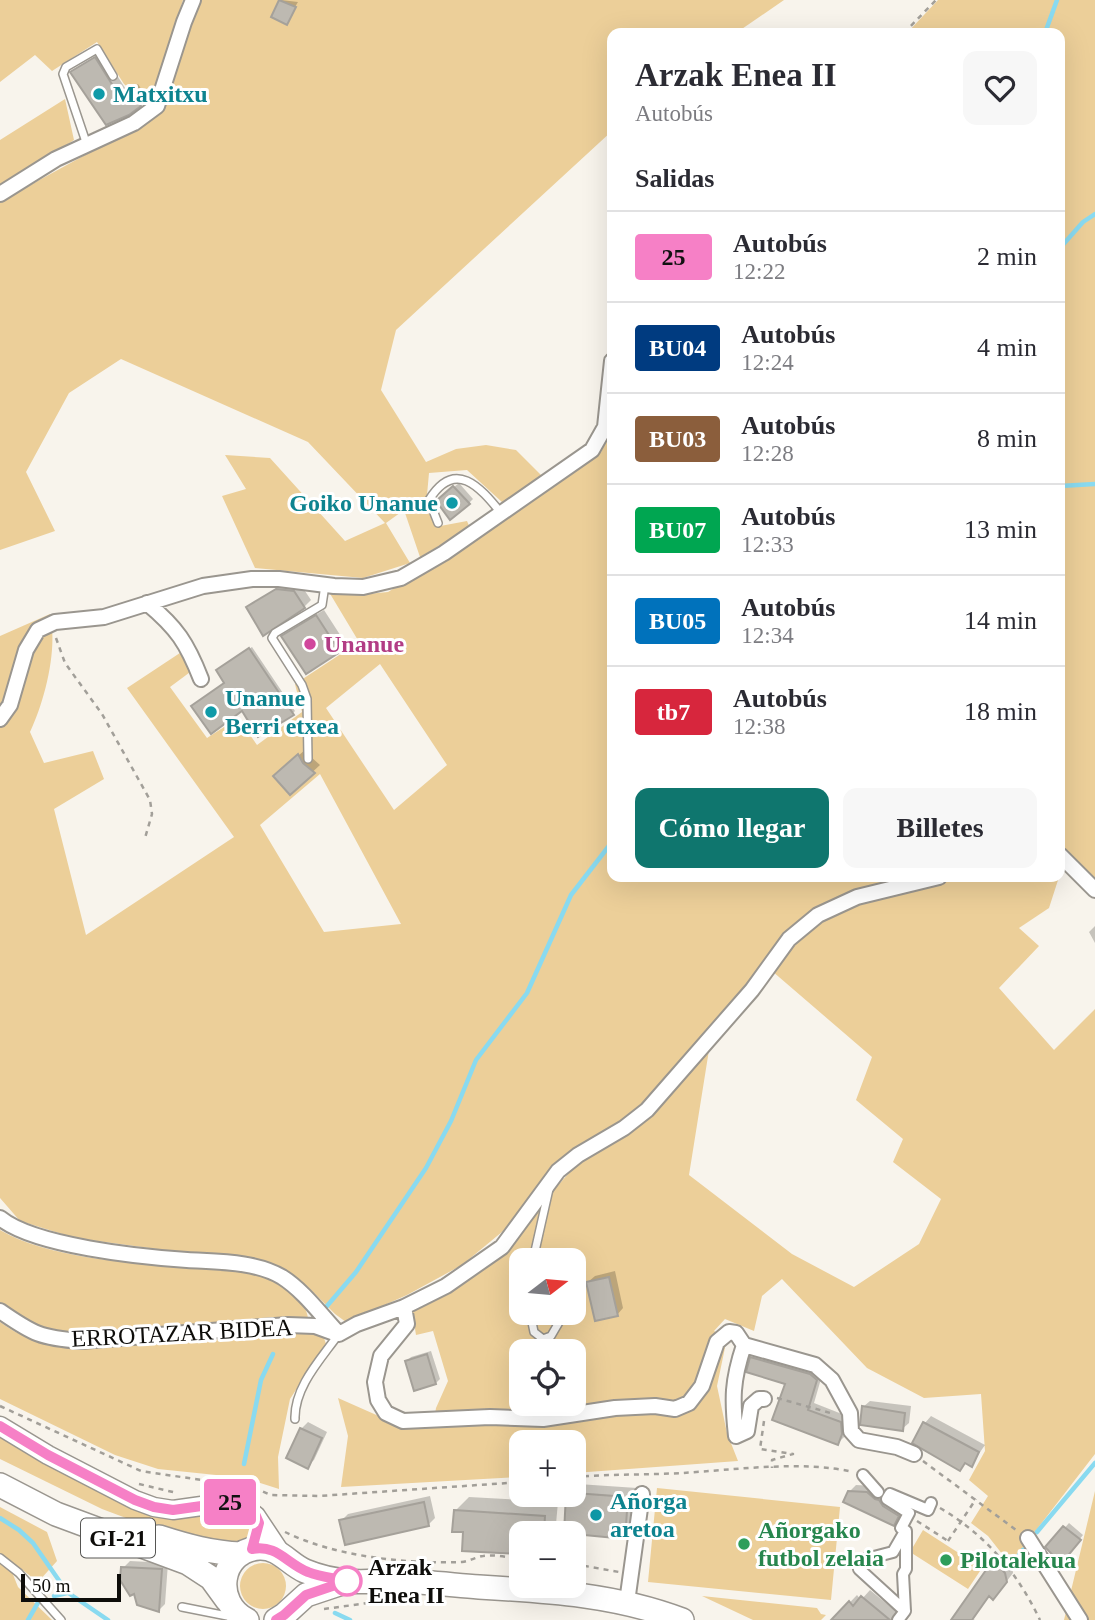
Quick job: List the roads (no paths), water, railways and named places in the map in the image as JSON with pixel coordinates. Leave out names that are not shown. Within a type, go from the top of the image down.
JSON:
[{"type":"main road","name":"GI-21","points":[[0,1473],[74,1507],[170,1540],[218,1553],[265,1548],[304,1571],[347,1581],[397,1581],[565,1591],[627,1602],[682,1620]]},
{"type":"main road","name":"GI-21","points":[[0,1485],[56,1514],[188,1563],[211,1578],[234,1611],[245,1619]]},
{"type":"main road","points":[[227,1600],[224,1580],[227,1569],[246,1552]]},
{"type":"main road","points":[[284,1613],[298,1595],[298,1579],[286,1558]]},
{"type":"main road","points":[[284,1613],[306,1595],[347,1581]]},
{"type":"street","points":[[0,194],[56,159],[134,122],[157,106],[193,0]]},
{"type":"street","points":[[0,719],[10,705],[26,650],[38,630],[55,622],[104,617],[203,586],[252,579],[279,579],[363,587],[401,578],[444,553],[592,450],[600,439],[607,415]]},
{"type":"street","points":[[147,603],[169,621],[188,645],[201,678]]},
{"type":"street","points":[[1065,860],[1095,890]]},
{"type":"street","points":[[339,1334],[446,1286],[502,1247],[558,1171],[647,1110],[752,990],[789,939],[818,915],[857,897],[918,882]]},
{"type":"street","name":"ERROTAZAR BIDEA","points":[[1,1219],[32,1236],[73,1244],[151,1258],[260,1268],[282,1277],[306,1298],[339,1334]]},
{"type":"street","points":[[404,1307],[407,1324],[380,1356],[375,1382],[378,1400],[386,1413],[403,1421],[490,1417],[543,1419],[615,1408],[655,1406],[675,1409],[689,1403],[702,1386],[717,1342],[729,1332],[736,1333],[744,1345],[815,1365],[832,1380],[850,1413],[852,1431],[859,1440],[897,1447],[914,1454]]},
{"type":"street","name":"ERROTAZAR BIDEA","points":[[0,1311],[28,1331],[53,1339],[81,1341],[288,1325],[315,1326],[339,1334]]},
{"type":"street","points":[[744,1345],[735,1372],[732,1398],[736,1436],[747,1431],[751,1406],[759,1399],[764,1399]]},
{"type":"street","points":[[0,1426],[48,1455],[135,1500],[173,1510],[230,1502],[241,1504],[256,1516],[286,1558]]},
{"type":"street","points":[[863,1475],[878,1492]]},
{"type":"street","points":[[627,1602],[642,1494]]},
{"type":"street","points":[[906,1531],[901,1528],[909,1513],[887,1499],[890,1494],[928,1510],[931,1503]]},
{"type":"street","points":[[902,1615],[859,1569],[866,1559],[894,1552],[914,1519]]},
{"type":"street","points":[[246,1552],[259,1523]]},
{"type":"street","points":[[902,1615],[906,1531]]},
{"type":"street","points":[[1028,1538],[1080,1620]]},
{"type":"lane","points":[[87,145],[63,75],[66,67],[97,49],[113,75]]},
{"type":"lane","points":[[438,523],[429,500],[435,490],[451,480],[463,478],[474,483],[501,513]]},
{"type":"lane","points":[[308,759],[307,699],[302,685],[272,638],[275,633],[322,605],[325,585]]},
{"type":"lane","points":[[536,1248],[550,1182]]},
{"type":"lane","points":[[533,1325],[534,1332],[543,1339],[551,1336],[557,1325]]},
{"type":"lane","points":[[295,1419],[295,1406],[306,1381],[339,1334]]},
{"type":"lane","points":[[0,1558],[19,1573],[61,1620]]},
{"type":"lane","points":[[182,1607],[245,1619]]},
{"type":"waterway","points":[[1047,28],[1057,0]]},
{"type":"waterway","points":[[1065,242],[1083,222],[1095,214]]},
{"type":"waterway","points":[[1065,486],[1095,484]]},
{"type":"waterway","points":[[327,1306],[356,1272],[426,1168],[451,1121],[476,1060],[527,993],[571,895],[607,848]]},
{"type":"waterway","points":[[244,1464],[261,1380],[273,1354]]},
{"type":"waterway","points":[[1037,1532],[1095,1463]]},
{"type":"waterway","points":[[0,1518],[33,1543],[67,1592],[108,1620]]},
{"type":"waterway","points":[[1015,1560],[1023,1550]]},
{"type":"waterway","points":[[54,1596],[67,1593]]},
{"type":"waterway","points":[[28,1620],[39,1601]]},
{"type":"waterway","points":[[335,1613],[350,1620]]},
{"type":"place","name":"Matxitxu","points":[[99,94]]},
{"type":"place","name":"Goiko Unanue","points":[[452,503]]},
{"type":"place","name":"Unanue","points":[[310,644]]},
{"type":"place","name":"Unanue Berri etxea","points":[[211,712]]},
{"type":"place","name":"Añorga aretoa","points":[[596,1515]]},
{"type":"place","name":"Añorgako futbol zelaia","points":[[744,1544]]},
{"type":"place","name":"Pilotalekua","points":[[946,1560]]},
{"type":"place","name":"Arzak Enea II","points":[[347,1581]]}]
